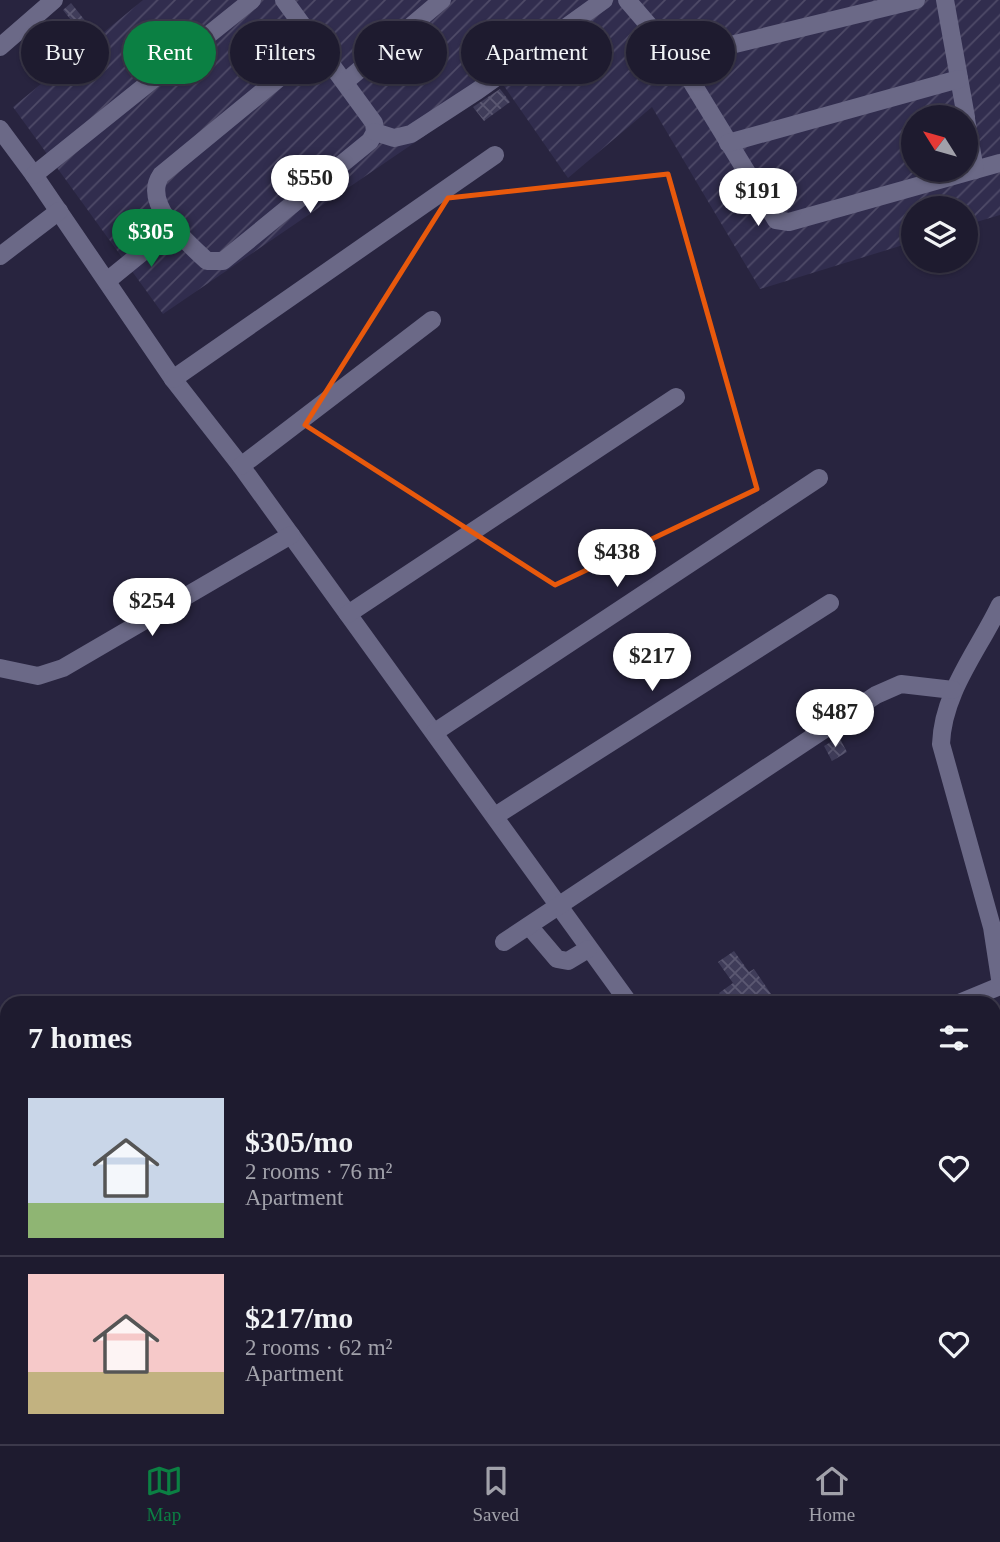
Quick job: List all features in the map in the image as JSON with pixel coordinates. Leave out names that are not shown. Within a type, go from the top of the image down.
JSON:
[{"type":"street","points":[[0,47],[54,0]]},
{"type":"street","points":[[34,175],[252,0]]},
{"type":"street","points":[[284,0],[300,21]]},
{"type":"street","points":[[345,82],[442,0]]},
{"type":"street","points":[[374,132],[394,138],[411,134],[477,91],[604,0]]},
{"type":"street","points":[[627,0],[645,21]]},
{"type":"street","points":[[735,44],[916,0]]},
{"type":"street","points":[[945,0],[964,105]]},
{"type":"street","points":[[272,84],[161,176],[155,192],[172,228],[207,261],[223,261],[370,141],[374,123],[340,75]]},
{"type":"street","points":[[728,143],[959,79]]},
{"type":"street","points":[[693,84],[766,208],[776,220],[789,222],[932,182]]},
{"type":"street","points":[[0,129],[173,379],[241,466],[624,996]]},
{"type":"street","points":[[173,379],[495,155]]},
{"type":"street","points":[[978,169],[1000,163]]},
{"type":"street","points":[[0,256],[59,211]]},
{"type":"street","points":[[107,281],[172,228]]},
{"type":"street","points":[[241,466],[432,320]]},
{"type":"street","points":[[348,614],[676,397]]},
{"type":"street","points":[[435,732],[819,478]]},
{"type":"street","points":[[0,668],[38,676],[64,668],[290,536]]},
{"type":"street","points":[[495,816],[830,603]]},
{"type":"street","points":[[1000,605],[982,643],[953,690],[942,720],[941,744],[989,915],[1000,979]]},
{"type":"street","points":[[504,942],[876,695],[901,684],[953,690]]},
{"type":"street","points":[[529,926],[557,959],[568,961],[588,949]]},
{"type":"street","points":[[982,996],[1000,986]]},
{"type":"highlighted area","points":[[668,174],[757,489],[555,585],[305,425],[448,198]]},
{"type":"shaded area","points":[[143,0],[1000,0],[1000,215],[978,221],[978,196],[901,196],[901,246],[760,289],[652,107],[568,178],[503,84],[612,84],[612,21],[461,21],[461,84],[501,84],[163,314],[13,107],[41,84],[109,84],[109,28]]},
{"type":"building","points":[[71,3],[85,21],[72,21],[63,10]]},
{"type":"building","points":[[500,89],[510,102],[484,121],[473,107]]},
{"type":"building","points":[[839,737],[847,752],[832,761],[824,746]]},
{"type":"building","points":[[734,951],[749,972],[754,969],[772,996],[721,996],[719,993],[733,983],[718,962]]}]
